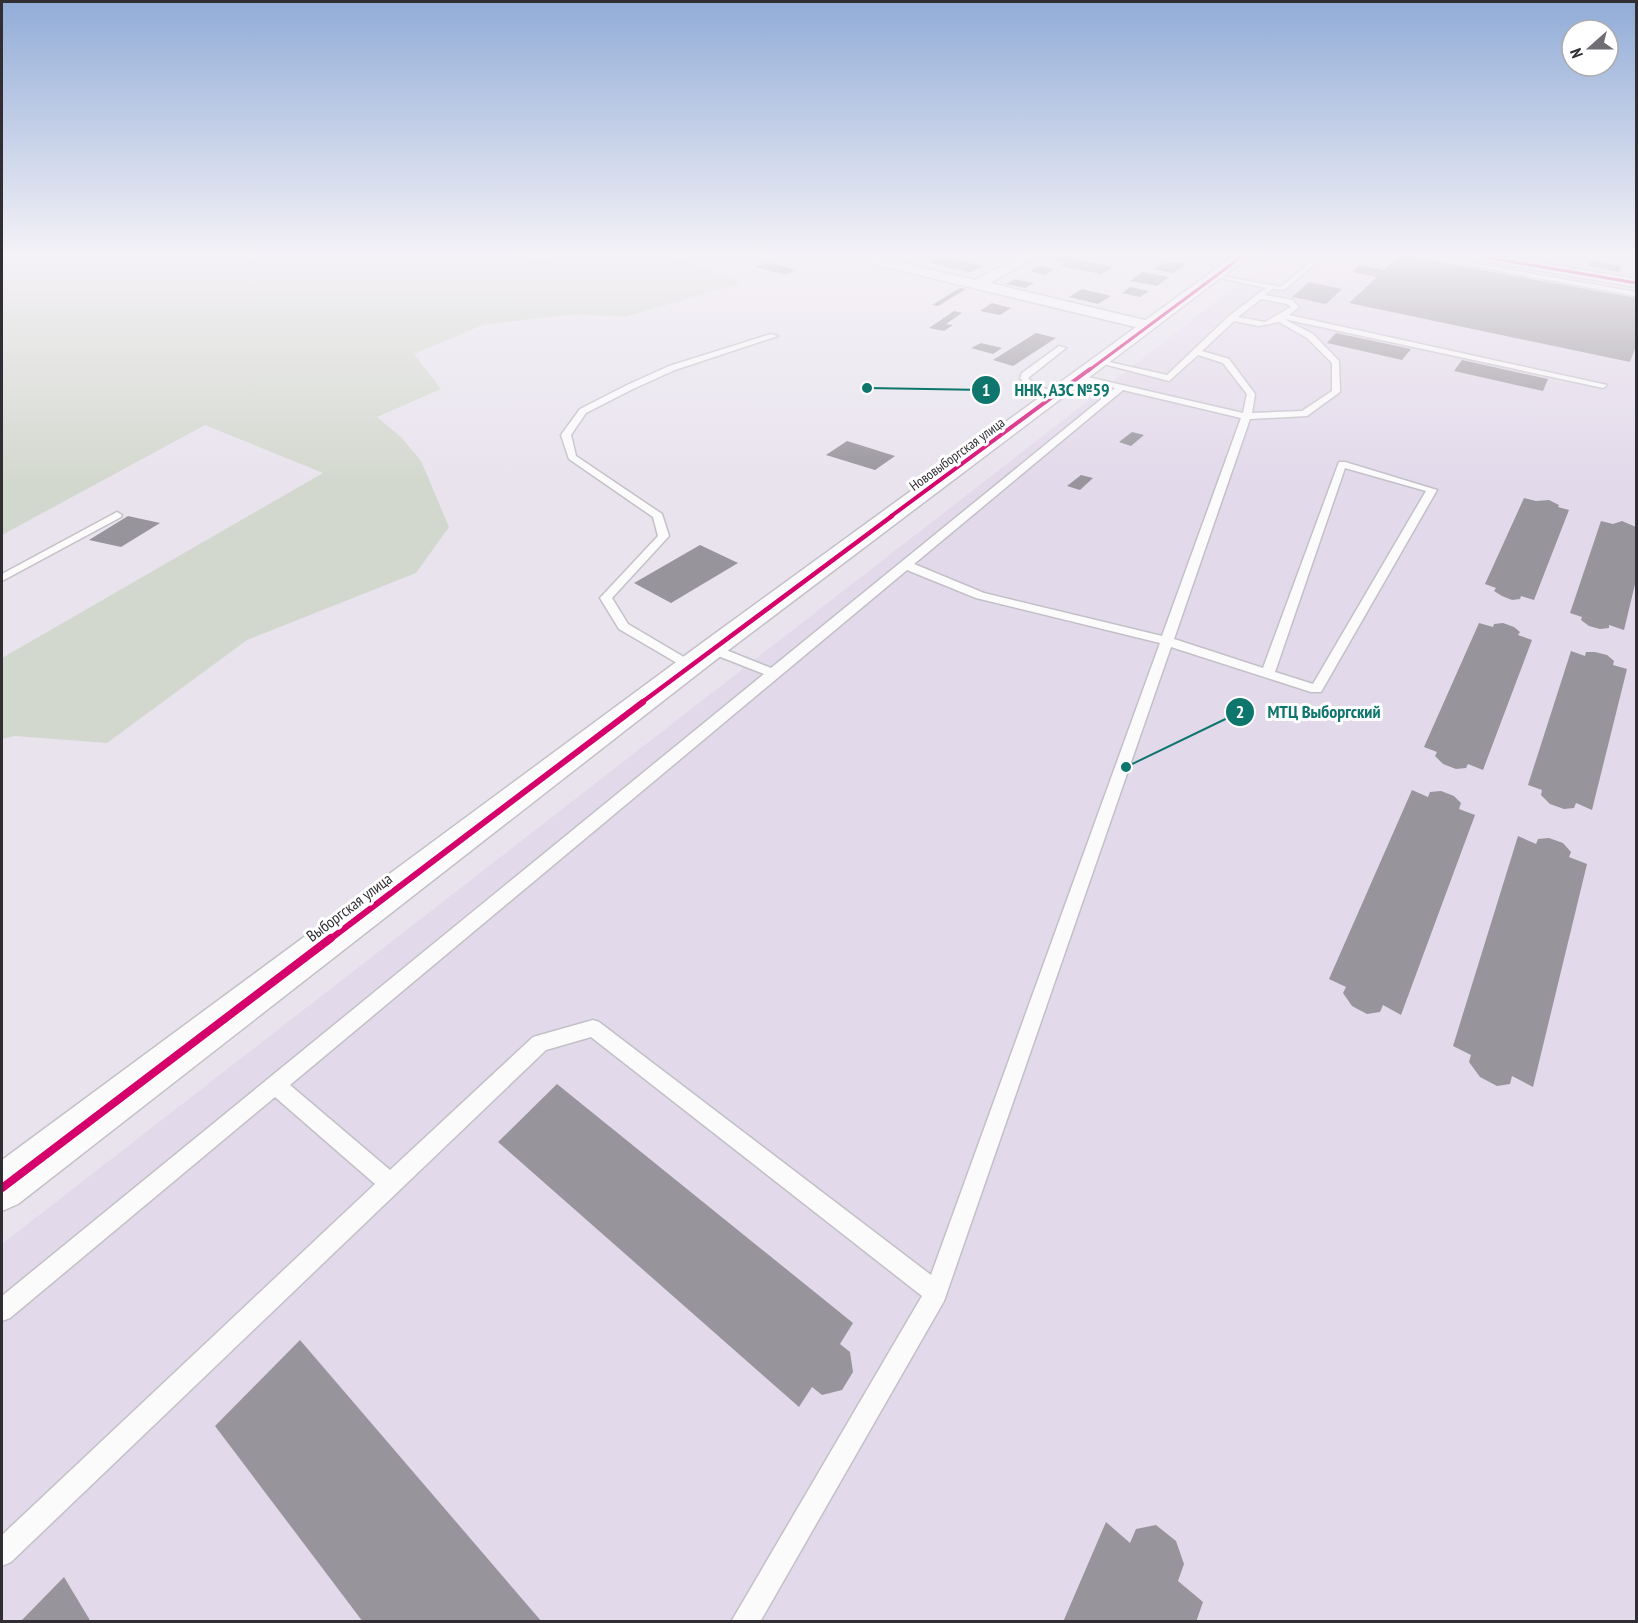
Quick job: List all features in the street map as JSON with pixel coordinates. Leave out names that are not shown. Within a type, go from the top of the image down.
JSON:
[{"type":"street","name":"Нововыборгская улица","points":[[700,658],[1082,377],[1141,331]]},
{"type":"street","name":"Выборгская улица","points":[[2,1188],[700,658]]},
{"type":"lane","points":[[1100,362],[1169,378],[1219,331]]},
{"type":"lane","points":[[1082,377],[1246,416],[1304,414],[1336,392],[1336,363],[1302,331]]},
{"type":"lane","points":[[1343,331],[1603,385]]},
{"type":"lane","points":[[774,336],[672,368],[630,387],[583,411],[566,435],[572,457],[658,516],[664,536],[606,598],[623,626],[700,658],[775,674]]},
{"type":"lane","points":[[1059,394],[1034,388],[1024,378],[1026,374],[1062,348]]},
{"type":"lane","points":[[744,1622],[936,1293],[1246,416],[1251,394],[1226,361],[1196,352]]},
{"type":"lane","points":[[2,1310],[1121,387]]},
{"type":"lane","points":[[906,565],[980,596],[1166,641],[1268,674],[1316,689],[1432,490],[1342,464],[1268,674]]},
{"type":"lane","points":[[2,578],[117,515]]},
{"type":"lane","points":[[2,1553],[540,1043],[593,1028],[936,1293]]},
{"type":"lane","points":[[276,1084],[391,1183]]},
{"type":"shaded area","points":[[2,331],[469,331],[414,354],[441,389],[377,417],[401,437],[421,461],[449,527],[416,573],[247,640],[107,743],[15,736],[2,739],[2,658],[323,473],[205,425],[2,535]]},
{"type":"shaded area","points":[[1178,331],[1636,331],[1636,1621],[2,1622],[2,1244]]},
{"type":"building","points":[[1481,331],[1636,331],[1636,346],[1630,362]]},
{"type":"building","points":[[1036,333],[1056,338],[1013,366],[993,360]]},
{"type":"building","points":[[1336,333],[1411,349],[1402,360],[1327,343]]},
{"type":"building","points":[[981,343],[1002,348],[993,354],[971,348]]},
{"type":"building","points":[[1462,360],[1548,379],[1543,391],[1454,371]]},
{"type":"building","points":[[1132,432],[1144,435],[1131,446],[1119,442]]},
{"type":"building","points":[[847,441],[895,456],[875,470],[826,455]]},
{"type":"building","points":[[1081,475],[1093,478],[1080,490],[1067,486]]},
{"type":"building","points":[[1524,498],[1536,501],[1549,500],[1559,505],[1558,507],[1569,510],[1534,600],[1521,596],[1520,599],[1512,600],[1494,591],[1496,588],[1485,584]]},
{"type":"building","points":[[128,516],[160,523],[121,547],[89,540]]},
{"type":"building","points":[[1601,521],[1613,524],[1622,521],[1636,527],[1636,580],[1624,630],[1609,625],[1609,628],[1600,629],[1589,626],[1581,620],[1582,617],[1570,613]]},
{"type":"building","points":[[700,545],[738,563],[671,603],[634,583]]},
{"type":"building","points":[[1479,623],[1493,627],[1494,624],[1503,623],[1514,627],[1520,632],[1518,635],[1532,640],[1483,770],[1468,764],[1466,768],[1456,769],[1443,764],[1435,756],[1437,752],[1424,747]]},
{"type":"building","points":[[1571,651],[1585,656],[1586,652],[1607,655],[1614,661],[1613,665],[1627,669],[1592,810],[1576,803],[1574,808],[1564,809],[1550,804],[1541,795],[1542,790],[1528,785]]},
{"type":"building","points":[[1412,790],[1428,797],[1430,792],[1441,791],[1454,796],[1461,803],[1459,809],[1475,815],[1401,1015],[1383,1005],[1380,1012],[1367,1014],[1352,1006],[1343,993],[1346,987],[1329,979]]},
{"type":"building","points":[[1518,836],[1536,844],[1538,839],[1549,838],[1563,843],[1571,852],[1569,857],[1587,864],[1533,1087],[1512,1076],[1510,1084],[1497,1086],[1480,1077],[1469,1062],[1471,1055],[1453,1046]]},
{"type":"building","points":[[557,1084],[853,1323],[840,1344],[850,1352],[853,1372],[842,1390],[822,1395],[812,1387],[799,1407],[498,1142]]},
{"type":"building","points":[[300,1340],[542,1622],[363,1622],[215,1426]]},
{"type":"building","points":[[1106,1522],[1130,1543],[1136,1529],[1156,1525],[1176,1541],[1184,1564],[1178,1581],[1203,1602],[1196,1622],[1063,1622]]},
{"type":"building","points":[[64,1577],[91,1622],[20,1622]]},
{"type":"cycle path","points":[[2,1188],[712,649],[1142,331]]},
{"type":"place","name":"ННК, АЗС №59","points":[[867,388]]},
{"type":"place","name":"МТЦ Выборгский","points":[[1126,767]]}]
